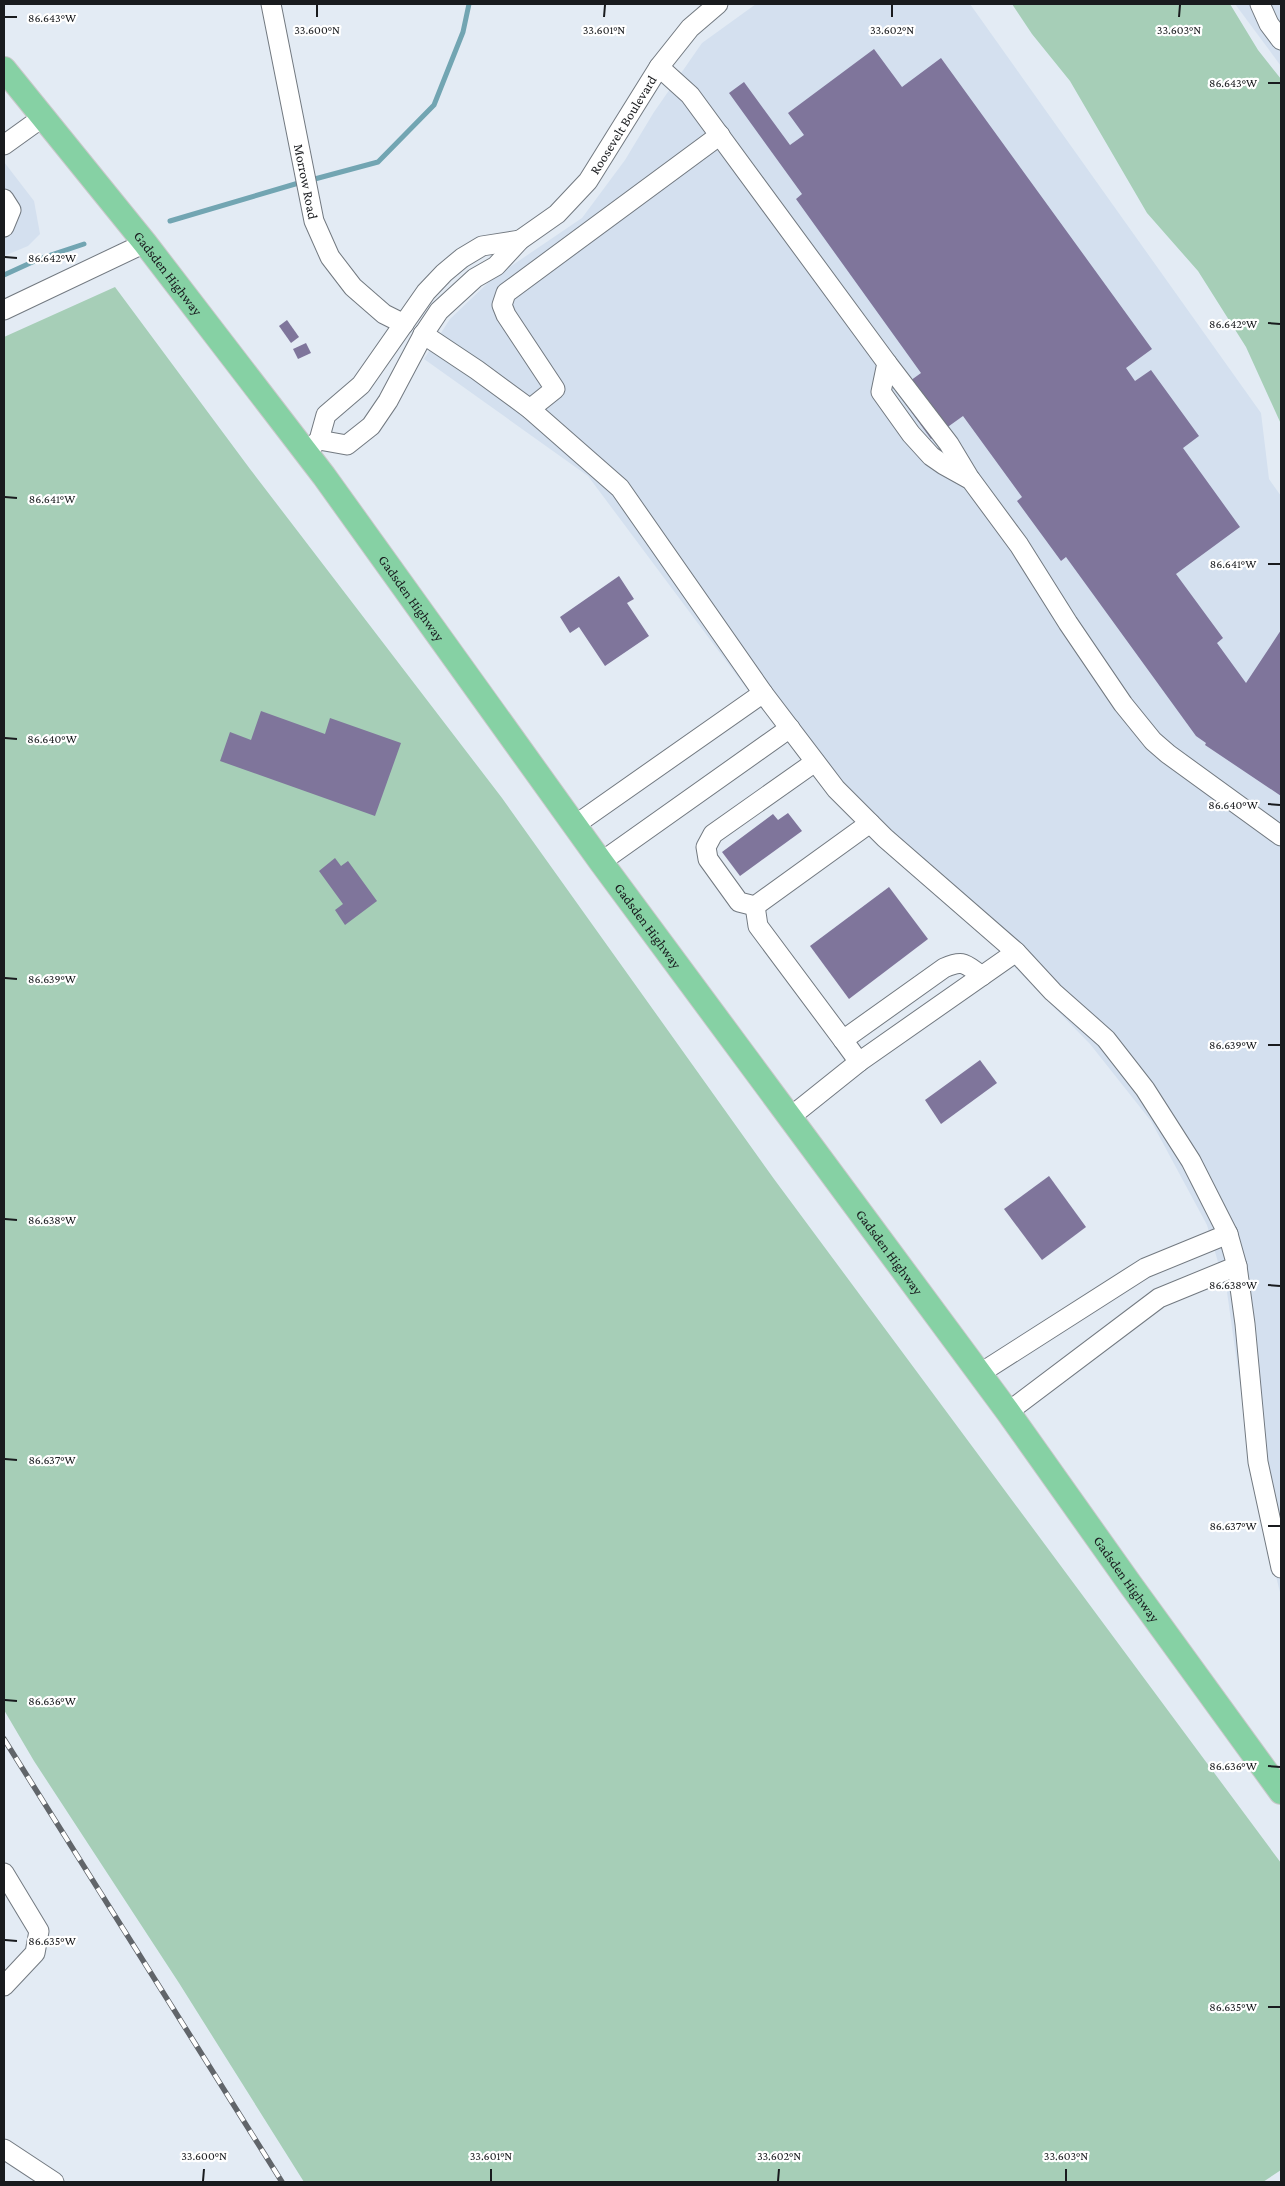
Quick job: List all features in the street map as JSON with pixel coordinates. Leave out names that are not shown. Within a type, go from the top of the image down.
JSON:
[{"type":"main road","name":"Gadsden Highway","points":[[4,68],[312,446],[601,862],[1008,1412],[1281,1792]]},
{"type":"street","name":"Morrow Road","points":[[271,4],[314,221],[330,257],[353,288],[384,314],[404,324]]},
{"type":"street","name":"Roosevelt Boulevard","points":[[520,240],[482,246],[462,258],[426,292],[361,385],[326,415],[312,446],[347,445],[371,426],[388,401],[423,334],[439,311],[475,278],[496,266],[520,240],[557,214],[588,181],[659,67],[690,28],[718,4]]},
{"type":"street","points":[[1260,4],[1269,24],[1281,40]]},
{"type":"street","points":[[659,67],[690,95],[887,363],[881,392],[910,434],[931,456],[971,480],[1024,553],[1068,623],[1123,704],[1153,741],[1200,779],[1281,836]]},
{"type":"street","points":[[4,145],[43,117]]},
{"type":"street","points":[[530,409],[555,388],[506,316],[502,305],[506,293],[720,136]]},
{"type":"street","points":[[4,199],[11,210],[4,227]]},
{"type":"street","points":[[4,310],[145,243]]},
{"type":"street","points":[[423,334],[477,370],[530,409],[620,488],[763,693],[836,788],[885,838],[1016,952],[1053,992],[1106,1039],[1146,1089],[1191,1161],[1228,1234],[1237,1266],[1245,1324],[1258,1462],[1281,1568]]},
{"type":"street","points":[[575,825],[763,693]]},
{"type":"street","points":[[601,862],[790,728]]},
{"type":"street","points":[[815,762],[713,834],[706,847],[708,859],[739,902],[755,906],[870,824]]},
{"type":"street","points":[[755,906],[758,926],[859,1062]]},
{"type":"street","points":[[789,1118],[859,1062],[1016,952]]},
{"type":"street","points":[[843,1040],[944,968],[957,962],[964,963],[982,976]]},
{"type":"street","points":[[979,1374],[1145,1268],[1228,1234]]},
{"type":"street","points":[[1008,1412],[1159,1298],[1237,1266]]},
{"type":"street","points":[[4,1873],[39,1931],[35,1953],[4,1986]]},
{"type":"street","points":[[4,2149],[54,2182]]},
{"type":"shaded area","points":[[756,4],[970,4],[1261,413],[1269,479],[1281,496],[1281,1596],[1256,1499],[1227,1292],[1207,1225],[1151,1121],[1090,1044],[994,946],[882,846],[823,785],[747,689],[588,476],[424,359],[450,319],[492,279],[582,218],[625,160],[654,112],[702,43]]},
{"type":"shaded area","points":[[1235,4],[1281,4],[1281,66]]},
{"type":"shaded area","points":[[4,162],[34,201],[40,234],[28,246],[4,256]]},
{"type":"green space","points":[[1012,4],[1230,4],[1258,50],[1281,79],[1281,424],[1246,347],[1198,271],[1147,213],[1070,81],[1032,34]]},
{"type":"green space","points":[[115,287],[250,469],[502,798],[774,1179],[1281,1863],[1281,2170],[1263,2182],[304,2182],[179,1983],[34,1761],[4,1710],[4,337]]},
{"type":"building","points":[[874,49],[902,87],[941,58],[1152,349],[1126,368],[1135,381],[1151,370],[1199,436],[1183,448],[1240,527],[1176,574],[1223,638],[1217,643],[1246,683],[1281,630],[1281,796],[1205,745],[1206,743],[1196,736],[1066,557],[1061,561],[1017,501],[1022,497],[963,416],[931,439],[896,391],[921,373],[796,199],[802,194],[729,93],[744,82],[790,145],[804,135],[788,113]]},
{"type":"building","points":[[287,320],[299,337],[291,343],[279,326]]},
{"type":"building","points":[[306,343],[311,353],[298,359],[293,349]]},
{"type":"building","points":[[619,576],[634,599],[627,603],[649,636],[605,666],[579,627],[570,633],[560,617]]},
{"type":"building","points":[[261,711],[325,734],[330,718],[401,743],[375,816],[220,761],[230,732],[251,740]]},
{"type":"building","points":[[788,813],[802,831],[740,876],[722,852],[773,814],[778,820]]},
{"type":"building","points":[[335,858],[341,866],[348,861],[377,901],[345,925],[335,910],[343,904],[319,871]]},
{"type":"building","points":[[889,887],[928,939],[849,999],[810,946]]},
{"type":"building","points":[[980,1060],[997,1083],[941,1124],[925,1100]]},
{"type":"building","points":[[1049,1176],[1086,1227],[1042,1260],[1004,1209]]},
{"type":"waterway","points":[[311,180],[378,162],[434,105],[463,32],[469,4]]},
{"type":"waterway","points":[[170,221],[302,182]]},
{"type":"waterway","points":[[4,275],[39,259],[84,244]]},
{"type":"railway","points":[[4,1739],[282,2182]]}]
